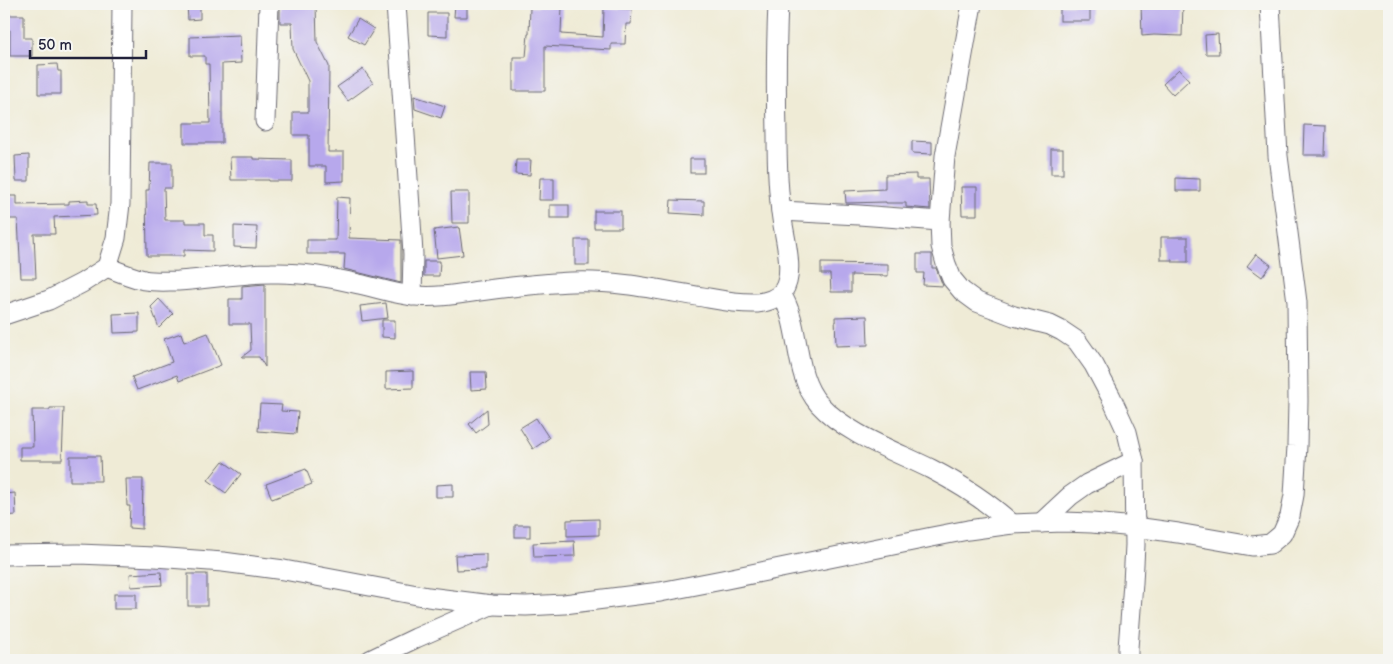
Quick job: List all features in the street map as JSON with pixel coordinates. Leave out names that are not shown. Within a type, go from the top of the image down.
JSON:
[{"type":"street","points":[[4,315],[49,300],[82,283],[107,267],[116,238],[120,204],[122,4]]},
{"type":"street","points":[[265,121],[269,4]]},
{"type":"street","points":[[396,4],[413,254],[412,296]]},
{"type":"street","points":[[107,267],[127,276],[146,280],[166,281],[271,272],[302,274],[360,284],[391,293],[427,297],[522,286],[598,281],[725,300],[756,303],[769,301],[781,294],[786,287],[788,278],[788,257],[781,211],[778,172],[775,76],[778,4]]},
{"type":"street","points":[[972,4],[945,156],[940,222],[941,246],[952,279],[962,291],[977,302],[1014,316],[1050,325],[1062,330],[1077,341],[1094,365],[1119,414],[1127,432],[1134,461],[1134,566],[1128,660]]},
{"type":"street","points":[[4,555],[78,554],[223,562],[284,570],[428,597],[492,605],[526,606],[564,604],[660,592],[950,533],[1012,524],[1092,523],[1134,526],[1252,546],[1270,544],[1282,534],[1290,516],[1294,495],[1297,446],[1298,344],[1297,302],[1278,156],[1270,4]]},
{"type":"street","points":[[781,211],[940,222]]},
{"type":"street","points":[[781,294],[789,312],[802,370],[810,390],[819,404],[842,423],[870,440],[956,482],[1012,524]]},
{"type":"street","points":[[1041,523],[1070,496],[1087,484],[1134,461]]},
{"type":"street","points":[[370,660],[492,605]]},
{"type":"building","points":[[187,4],[200,4],[200,19],[188,20]]},
{"type":"building","points":[[280,4],[316,4],[317,42],[329,66],[328,152],[344,152],[344,181],[326,182],[326,166],[309,166],[309,135],[293,135],[293,112],[308,112],[308,81],[293,49],[292,23],[280,23]]},
{"type":"building","points":[[455,4],[467,4],[467,17],[454,17]]},
{"type":"building","points":[[1141,4],[1183,4],[1182,36],[1142,36]]},
{"type":"building","points":[[1060,5],[1090,5],[1090,21],[1060,21]]},
{"type":"building","points":[[530,7],[562,7],[561,34],[603,37],[604,8],[632,9],[631,24],[626,24],[625,44],[611,44],[611,50],[545,46],[545,91],[513,91],[513,57],[526,57]]},
{"type":"building","points":[[428,13],[447,13],[447,36],[428,35]]},
{"type":"building","points":[[4,15],[24,15],[24,38],[32,38],[32,56],[10,56],[10,30],[4,30]]},
{"type":"building","points":[[358,19],[374,29],[364,45],[348,36]]},
{"type":"building","points":[[1218,34],[1219,54],[1206,54],[1205,35]]},
{"type":"building","points":[[240,35],[241,63],[222,64],[222,143],[184,143],[184,123],[210,123],[209,64],[205,64],[205,56],[190,56],[190,37]]},
{"type":"building","points":[[57,64],[58,71],[61,71],[61,94],[38,94],[38,65]]},
{"type":"building","points":[[363,69],[373,83],[348,101],[337,87]]},
{"type":"building","points":[[1179,69],[1189,80],[1173,95],[1163,84]]},
{"type":"building","points":[[414,96],[445,106],[441,118],[415,109]]},
{"type":"building","points":[[1304,125],[1326,126],[1325,155],[1303,155]]},
{"type":"building","points":[[912,141],[932,142],[932,154],[912,153]]},
{"type":"building","points":[[1051,149],[1063,149],[1063,174],[1051,174]]},
{"type":"building","points":[[29,155],[29,181],[16,181],[15,156]]},
{"type":"building","points":[[230,157],[292,160],[292,181],[231,180]]},
{"type":"building","points":[[690,159],[704,159],[704,173],[690,173]]},
{"type":"building","points":[[516,160],[531,160],[530,175],[515,174]]},
{"type":"building","points":[[150,163],[172,163],[172,188],[164,188],[165,220],[205,223],[205,235],[213,235],[213,251],[184,250],[184,256],[147,256],[146,190],[149,190]]},
{"type":"building","points":[[916,174],[916,179],[929,179],[930,209],[906,207],[906,203],[846,203],[845,191],[885,189],[885,175]]},
{"type":"building","points":[[540,178],[554,178],[554,200],[539,200]]},
{"type":"building","points":[[1176,178],[1200,179],[1200,191],[1176,191]]},
{"type":"building","points":[[961,187],[977,187],[977,215],[962,215]]},
{"type":"building","points":[[451,192],[469,192],[469,223],[452,223]]},
{"type":"building","points":[[4,196],[17,196],[17,205],[69,204],[69,201],[88,200],[88,204],[96,204],[97,215],[54,217],[55,234],[34,234],[36,278],[21,278],[18,219],[4,219]]},
{"type":"building","points":[[337,197],[350,198],[349,238],[401,240],[401,283],[344,269],[345,254],[307,254],[307,240],[336,240]]},
{"type":"building","points":[[671,200],[704,201],[704,215],[670,213]]},
{"type":"building","points":[[550,205],[569,205],[569,218],[550,218]]},
{"type":"building","points":[[594,211],[621,211],[621,228],[594,228]]},
{"type":"building","points":[[234,226],[257,227],[256,248],[234,247]]},
{"type":"building","points":[[459,227],[463,255],[437,258],[434,230]]},
{"type":"building","points":[[1161,237],[1188,237],[1188,262],[1161,260]]},
{"type":"building","points":[[575,240],[589,240],[589,265],[575,265]]},
{"type":"building","points":[[917,254],[932,254],[932,268],[936,268],[943,286],[923,285],[924,273],[917,273]]},
{"type":"building","points":[[1256,254],[1271,265],[1262,277],[1247,266]]},
{"type":"building","points":[[424,261],[440,261],[439,276],[424,276]]},
{"type":"building","points":[[821,263],[888,264],[888,276],[851,275],[851,292],[831,292],[830,274],[821,274]]},
{"type":"building","points":[[265,284],[265,367],[259,357],[242,357],[251,350],[250,324],[229,324],[229,299],[242,299],[242,286]]},
{"type":"building","points":[[159,299],[173,314],[159,328],[151,307]]},
{"type":"building","points":[[386,303],[388,318],[362,321],[360,306]]},
{"type":"building","points":[[139,313],[139,332],[114,333],[113,314]]},
{"type":"building","points":[[867,316],[868,345],[836,346],[835,317]]},
{"type":"building","points":[[382,320],[395,320],[395,338],[382,337]]},
{"type":"building","points":[[181,333],[184,342],[208,333],[221,365],[179,381],[177,375],[137,390],[132,377],[172,362],[164,339]]},
{"type":"building","points":[[413,371],[413,388],[386,389],[386,372]]},
{"type":"building","points":[[470,372],[486,372],[487,389],[471,390]]},
{"type":"building","points":[[260,404],[282,405],[281,411],[298,412],[296,434],[258,431]]},
{"type":"building","points":[[50,408],[64,408],[62,460],[20,460],[20,447],[33,447],[32,410],[50,410]]},
{"type":"building","points":[[487,409],[488,424],[476,433],[469,424]]},
{"type":"building","points":[[536,418],[549,438],[533,449],[520,428]]},
{"type":"building","points":[[70,456],[100,456],[101,481],[70,481]]},
{"type":"building","points":[[223,461],[241,474],[226,493],[208,480]]},
{"type":"building","points":[[306,469],[312,484],[272,499],[266,484]]},
{"type":"building","points":[[126,479],[143,479],[142,529],[129,528],[130,506],[127,506]]},
{"type":"building","points":[[453,484],[453,497],[436,497],[436,485]]},
{"type":"building","points":[[15,493],[16,515],[4,516],[4,494]]},
{"type":"building","points":[[599,519],[599,535],[567,536],[567,520]]},
{"type":"building","points":[[515,525],[530,525],[530,537],[515,537]]},
{"type":"building","points":[[574,541],[575,556],[534,557],[533,543]]},
{"type":"building","points":[[486,554],[486,569],[456,570],[455,555]]},
{"type":"building","points":[[161,572],[162,585],[131,587],[130,574]]},
{"type":"building","points":[[188,574],[207,574],[207,606],[188,606]]},
{"type":"building","points":[[114,594],[136,594],[136,609],[114,609]]}]
